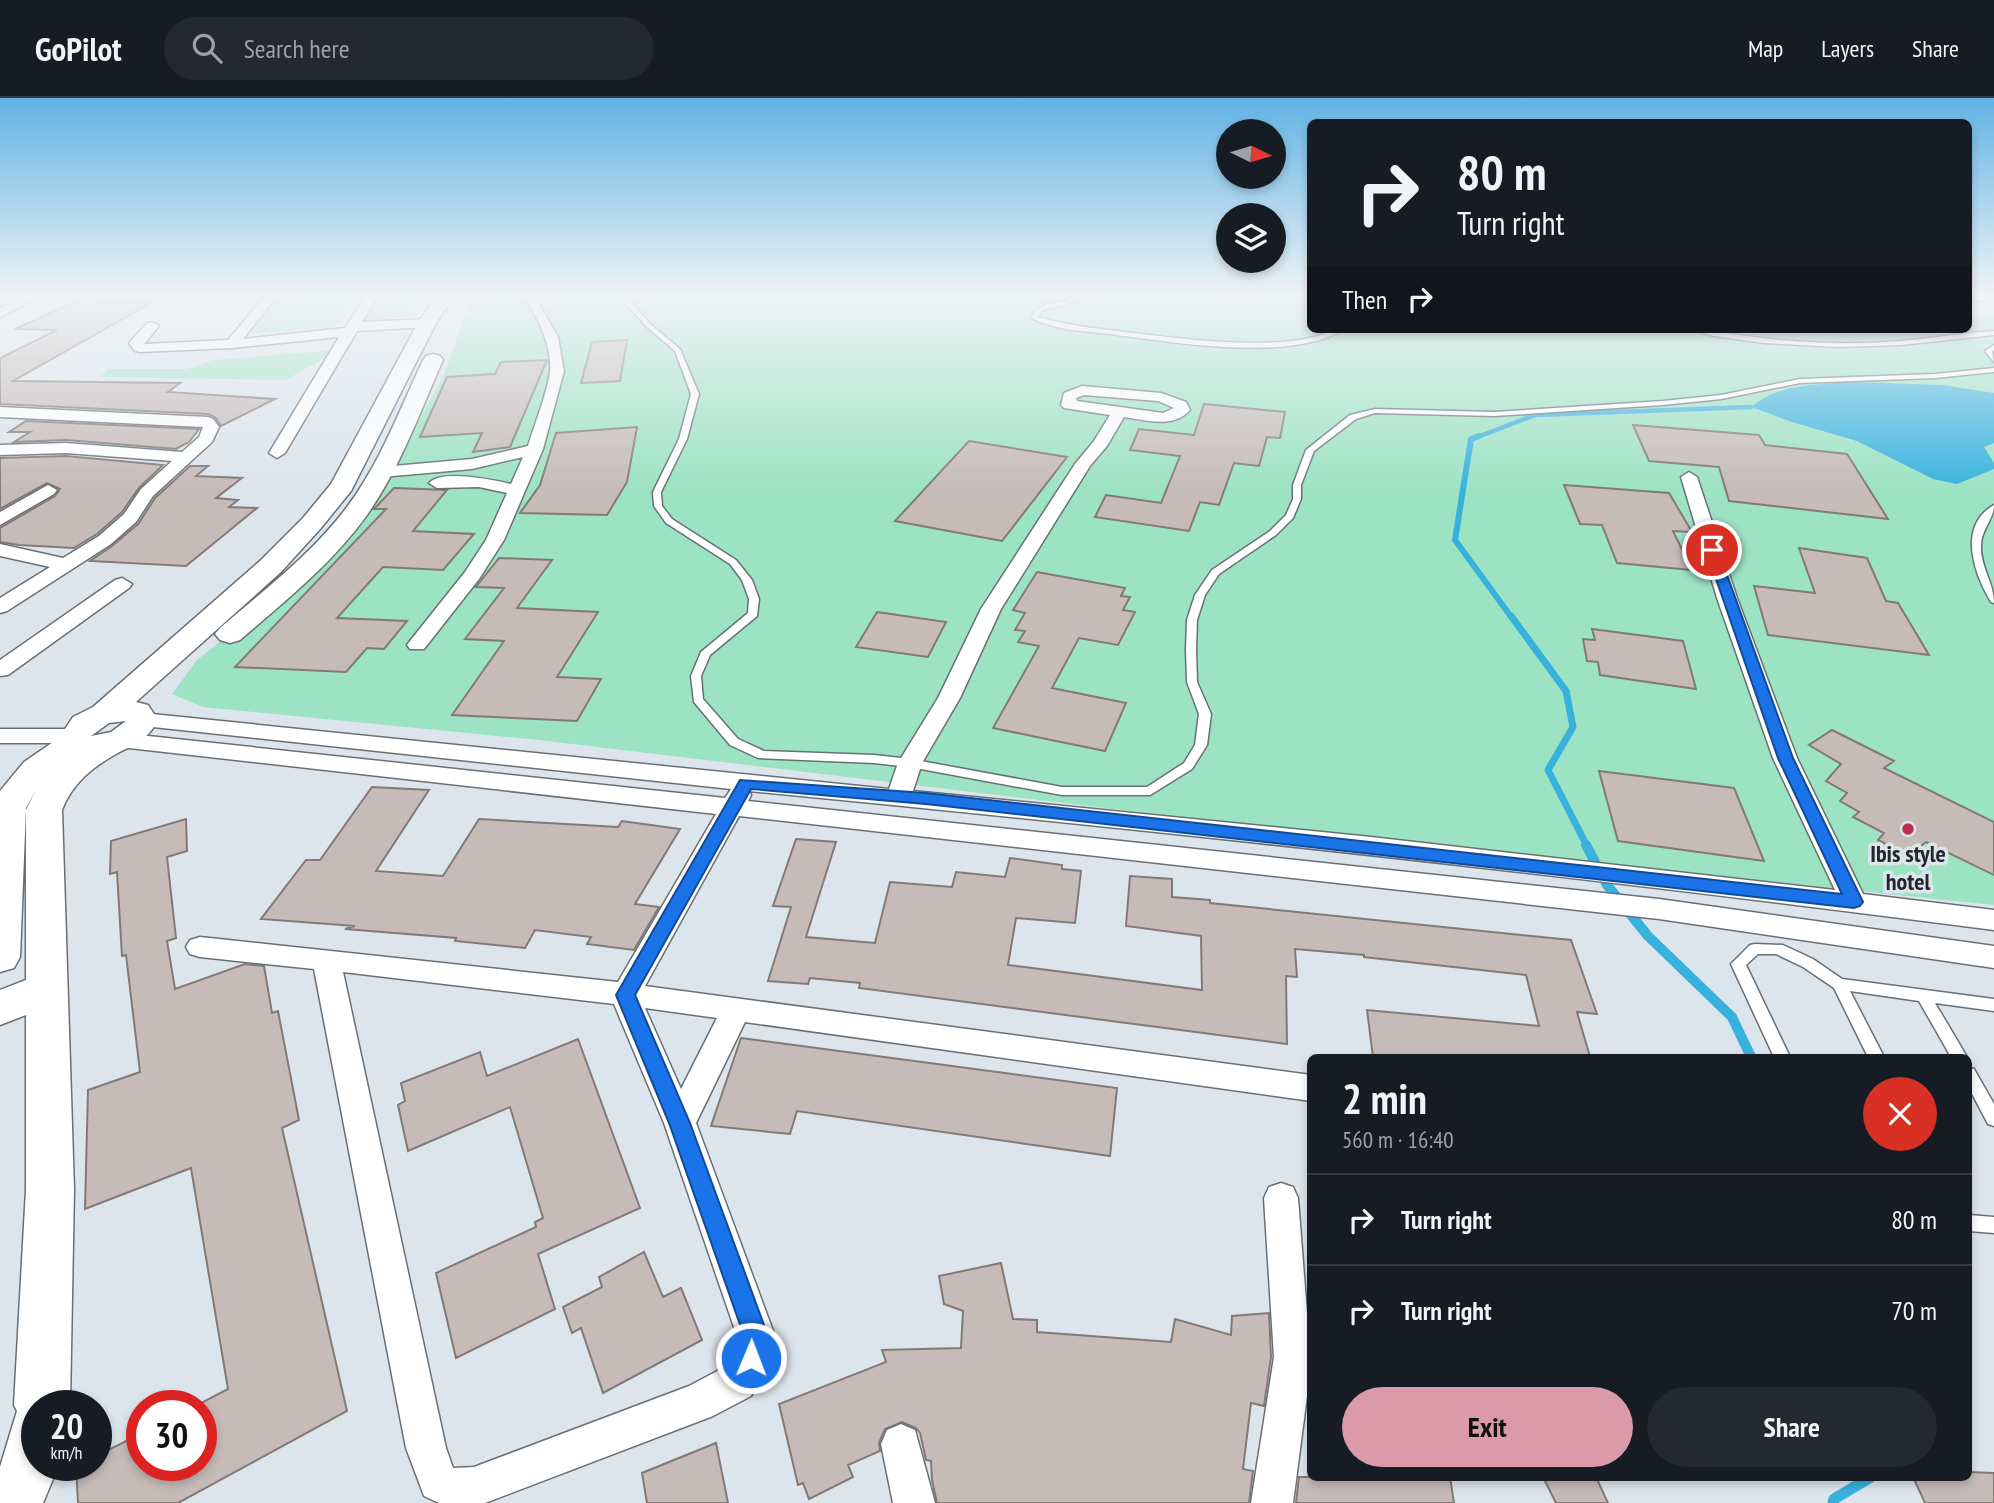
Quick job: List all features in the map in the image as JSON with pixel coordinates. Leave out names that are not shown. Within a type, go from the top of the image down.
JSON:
[{"type":"street","points":[[277,453],[331,361]]},
{"type":"street","points":[[43,1390],[50,1189],[44,810],[52,789],[67,771],[312,523],[342,486],[407,361]]},
{"type":"street","points":[[0,957],[8,808],[16,790],[33,770],[109,730],[294,579],[343,529],[378,479],[435,361]]},
{"type":"street","points":[[417,645],[472,575],[495,540],[535,449],[557,371],[555,361]]},
{"type":"street","points":[[1093,389],[1168,398],[1182,407],[1178,414],[1168,418],[1119,414],[1072,406],[1068,399],[1077,391],[1093,389]]},
{"type":"street","points":[[0,412],[208,422],[211,427],[206,439],[147,493],[130,518],[105,540],[0,607]]},
{"type":"street","points":[[899,796],[911,763],[949,698],[991,609],[1076,475],[1119,414]]},
{"type":"street","points":[[0,450],[66,448],[185,457]]},
{"type":"street","points":[[378,479],[490,462],[535,449]]},
{"type":"street","points":[[479,482],[490,462]]},
{"type":"street","points":[[1689,477],[1727,598],[1785,758],[1854,902]]},
{"type":"street","points":[[378,479],[479,482],[516,490]]},
{"type":"street","points":[[0,520],[48,491]]},
{"type":"street","points":[[0,550],[67,565]]},
{"type":"street","points":[[0,670],[122,584]]},
{"type":"street","points":[[109,730],[732,807],[1660,909],[1991,961]]},
{"type":"street","points":[[0,736],[109,730],[899,796],[1569,868],[1994,920]]},
{"type":"street","points":[[625,995],[746,783]]},
{"type":"street","points":[[200,947],[326,959],[625,995],[1307,1086]]},
{"type":"street","points":[[326,959],[426,1448],[438,1482],[454,1489],[474,1487],[699,1402],[737,1382],[751,1358],[756,1336],[680,1123],[625,995]]},
{"type":"street","points":[[0,1008],[47,989]]},
{"type":"street","points":[[680,1123],[736,1010]]},
{"type":"street","points":[[1272,1503],[1302,1358],[1281,1198]]},
{"type":"street","points":[[901,1444],[914,1503]]},
{"type":"street","points":[[14,1503],[24,1481]]},
{"type":"lane","points":[[682,361],[695,394],[683,439],[657,492],[657,506],[668,521],[733,562],[747,580],[754,599],[753,614],[705,654],[696,676],[698,700],[734,742],[762,755],[862,758],[911,763],[1062,792],[1107,793],[1150,791],[1188,766],[1201,745],[1205,714],[1192,682],[1191,660],[1192,620],[1200,595],[1215,572],[1273,533],[1290,516],[1297,499],[1297,485],[1310,450],[1353,417],[1366,412],[1494,414],[1663,404],[1721,397],[1800,380],[1934,376],[1994,370]]},
{"type":"lane","points":[[1994,508],[1980,521],[1974,543],[1985,584],[1994,600]]},
{"type":"lane","points":[[1781,1054],[1738,964],[1755,949],[1779,949],[1808,963],[1839,984],[1994,1005]]},
{"type":"lane","points":[[1839,984],[1874,1054]]},
{"type":"lane","points":[[1924,996],[1957,1054]]},
{"type":"lane","points":[[1972,1079],[1994,1119]]},
{"type":"lane","points":[[1972,1223],[1994,1225]]},
{"type":"green space","points":[[211,361],[320,361],[286,380],[101,377],[108,369],[186,369]]},
{"type":"green space","points":[[449,361],[1994,361],[1994,905],[1389,842],[539,740],[203,707],[172,694],[197,660],[256,613],[405,445]]},
{"type":"water","points":[[1851,382],[1942,385],[1994,393],[1994,443],[1984,447],[1994,463],[1994,469],[1957,484],[1933,479],[1857,441],[1751,407],[1786,389]]},
{"type":"building","points":[[0,361],[49,361],[13,381],[180,383],[168,392],[275,399],[221,426],[215,417],[208,414],[0,404]]},
{"type":"building","points":[[547,361],[510,447],[473,452],[482,433],[420,437],[447,377],[495,374],[501,362]]},
{"type":"building","points":[[587,361],[623,361],[620,381],[581,383]]},
{"type":"building","points":[[1204,404],[1285,412],[1280,438],[1267,437],[1259,466],[1234,463],[1219,505],[1200,502],[1189,531],[1095,517],[1106,495],[1161,503],[1180,456],[1130,450],[1139,429],[1194,435]]},
{"type":"building","points":[[26,421],[199,429],[189,442],[176,449],[66,440],[14,442],[30,432],[9,432]]},
{"type":"building","points":[[1633,425],[1759,435],[1765,445],[1847,454],[1888,519],[1729,501],[1719,467],[1649,461]]},
{"type":"building","points":[[637,427],[627,482],[607,515],[520,513],[540,485],[556,433]]},
{"type":"building","points":[[969,441],[1067,457],[1002,541],[895,521]]},
{"type":"building","points":[[66,456],[163,465],[139,488],[122,512],[97,534],[74,548],[0,542],[0,528],[55,496],[60,489],[47,483],[0,509],[0,458]]},
{"type":"building","points":[[190,466],[208,466],[196,476],[242,478],[216,498],[238,500],[229,507],[257,508],[186,566],[90,561],[138,524],[155,498]]},
{"type":"building","points":[[1564,485],[1669,493],[1692,532],[1673,531],[1692,570],[1617,563],[1602,525],[1580,524]]},
{"type":"building","points":[[394,488],[447,490],[413,531],[474,534],[443,570],[383,567],[337,618],[407,621],[384,649],[367,648],[346,672],[235,667],[386,509],[374,509]]},
{"type":"building","points":[[1799,548],[1867,558],[1886,601],[1898,603],[1929,655],[1768,635],[1754,586],[1815,593]]},
{"type":"building","points":[[499,558],[552,560],[517,608],[598,612],[557,677],[601,679],[577,721],[452,715],[504,641],[465,639],[504,588],[476,587]]},
{"type":"building","points":[[1037,572],[1125,588],[1121,596],[1130,597],[1123,610],[1135,612],[1118,645],[1079,638],[1052,688],[1126,703],[1105,751],[993,728],[1039,646],[1018,642],[1025,631],[1015,630],[1025,613],[1013,610]]},
{"type":"building","points":[[877,612],[946,622],[928,657],[856,647]]},
{"type":"building","points":[[1592,629],[1683,641],[1696,689],[1600,675],[1598,662],[1587,661],[1583,639],[1595,640]]},
{"type":"building","points":[[1832,730],[1894,761],[1884,768],[1994,822],[1994,875],[1926,842],[1908,856],[1878,840],[1884,833],[1853,817],[1859,812],[1840,801],[1847,793],[1826,781],[1841,764],[1809,745]]},
{"type":"building","points":[[1599,771],[1734,788],[1764,861],[1618,841]]},
{"type":"building","points":[[372,787],[429,790],[376,871],[443,876],[479,819],[618,827],[622,821],[680,829],[635,904],[659,907],[634,950],[587,944],[591,937],[535,930],[525,948],[455,941],[456,938],[345,929],[355,926],[261,919],[306,860],[320,860]]},
{"type":"building","points":[[186,819],[187,851],[167,857],[176,938],[167,941],[175,989],[245,964],[264,966],[272,1013],[278,1011],[299,1120],[282,1128],[347,1411],[178,1503],[78,1503],[77,1481],[112,1481],[112,1448],[126,1441],[126,1481],[217,1481],[217,1395],[228,1389],[191,1168],[85,1209],[88,1090],[140,1072],[126,955],[122,956],[117,872],[110,874],[111,841]]},
{"type":"building","points":[[796,839],[836,842],[806,937],[875,943],[890,882],[952,887],[956,872],[1005,877],[1010,858],[1062,865],[1062,869],[1081,871],[1075,923],[1016,918],[1008,965],[1202,990],[1201,936],[1126,926],[1130,876],[1172,879],[1172,897],[1210,900],[1210,903],[1571,940],[1597,1014],[1577,1012],[1589,1054],[1373,1054],[1367,1010],[1539,1026],[1526,975],[1295,949],[1297,977],[1286,976],[1287,1044],[859,988],[860,983],[810,978],[808,984],[768,981],[791,907],[773,906]]},
{"type":"building","points":[[741,1038],[1117,1088],[1110,1156],[797,1111],[790,1134],[711,1126]]},
{"type":"building","points":[[578,1039],[640,1208],[538,1254],[555,1309],[456,1358],[436,1273],[536,1227],[535,1222],[543,1218],[510,1107],[408,1151],[398,1105],[405,1101],[401,1083],[480,1052],[487,1076]]},
{"type":"building","points":[[644,1252],[663,1297],[681,1288],[702,1340],[603,1393],[581,1328],[572,1333],[563,1307],[602,1287],[599,1277]]},
{"type":"building","points":[[1001,1263],[1013,1319],[1037,1320],[1037,1332],[1171,1342],[1175,1319],[1231,1335],[1232,1316],[1269,1313],[1271,1357],[1264,1406],[1251,1403],[1243,1469],[1253,1471],[1249,1503],[937,1503],[931,1461],[926,1460],[920,1433],[916,1428],[902,1422],[885,1429],[879,1443],[880,1451],[848,1465],[853,1477],[809,1499],[803,1483],[798,1485],[779,1404],[886,1362],[882,1350],[961,1348],[963,1311],[944,1304],[939,1276]]},
{"type":"building","points":[[716,1443],[728,1503],[647,1503],[642,1473]]},
{"type":"building","points":[[1972,1472],[1994,1473],[1994,1503],[1925,1503],[1915,1481],[1972,1481]]},
{"type":"building","points":[[1299,1477],[1307,1477],[1307,1481],[1451,1481],[1454,1503],[1296,1503]]},
{"type":"building","points":[[1545,1481],[1598,1481],[1608,1503],[1556,1503]]},
{"type":"waterway","points":[[1475,438],[1535,415],[1751,407]]},
{"type":"waterway","points":[[1479,436],[1471,439],[1455,540],[1512,618]]},
{"type":"waterway","points":[[1511,616],[1566,691],[1573,727],[1548,770],[1587,846]]},
{"type":"waterway","points":[[1586,845],[1607,885],[1648,936],[1732,1017],[1750,1054]]},
{"type":"waterway","points":[[1833,1503],[1834,1499],[1864,1481]]},
{"type":"place","name":"Ibis style hotel","points":[[1908,829]]},
{"type":"route","points":[[751,1358],[756,1336],[680,1123],[625,995],[746,783],[926,799],[1569,868],[1854,902],[1785,758],[1712,550]]}]
